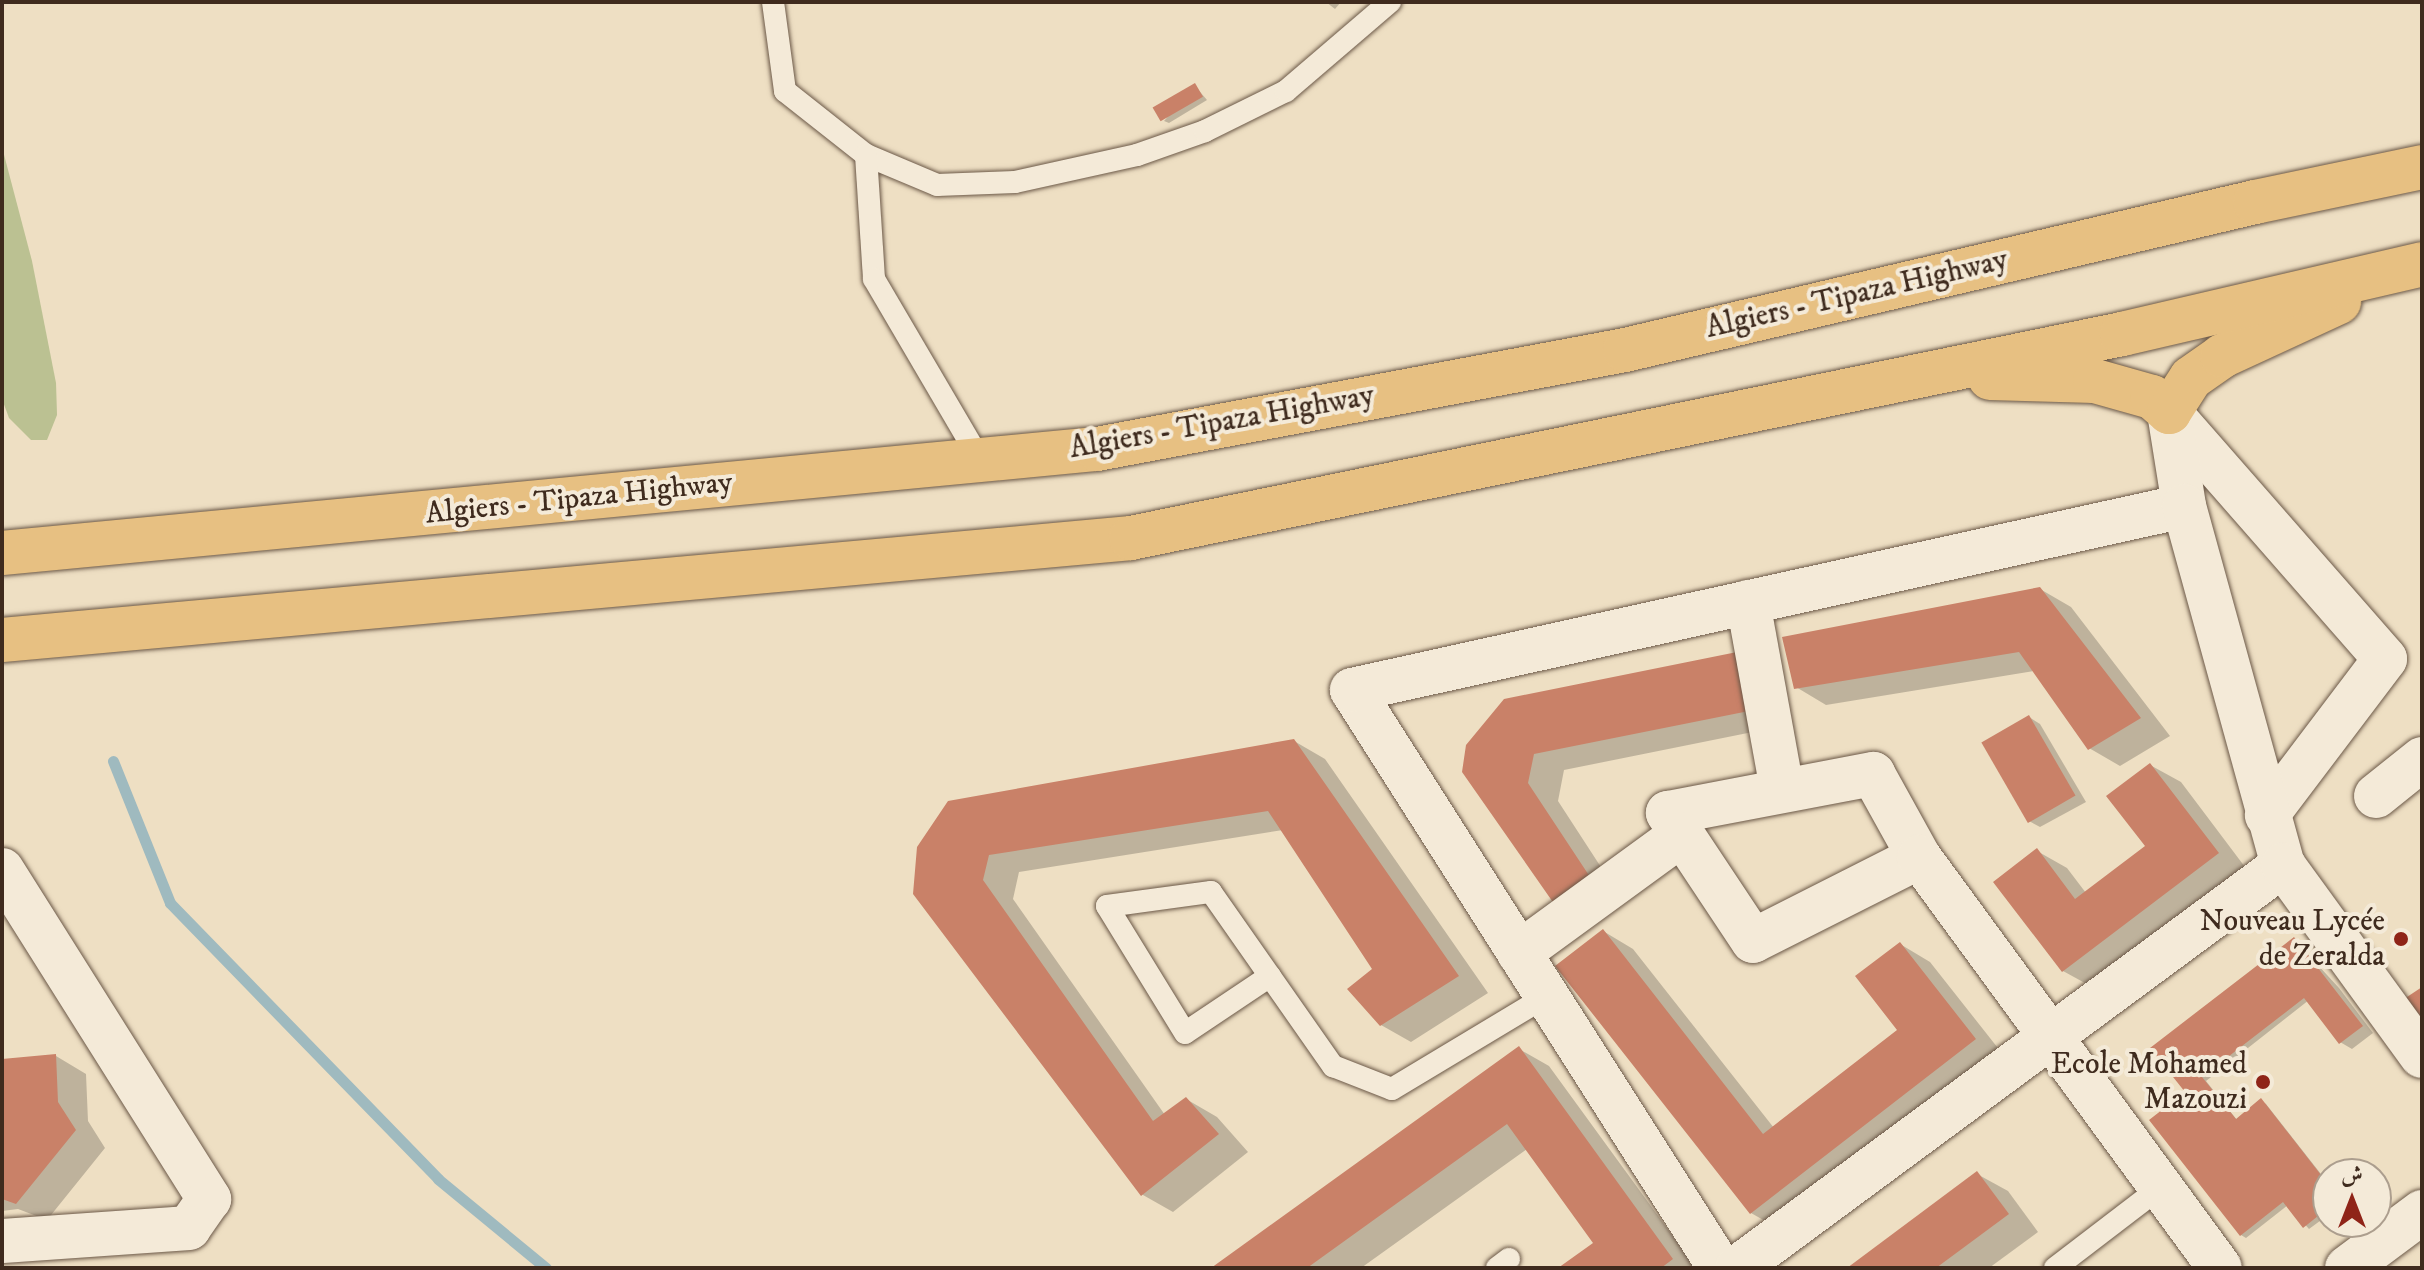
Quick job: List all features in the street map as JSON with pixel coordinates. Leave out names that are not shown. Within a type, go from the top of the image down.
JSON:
[{"type":"highway","name":"Algiers - Tipaza Highway","points":[[2,553],[1097,449],[1625,350],[2255,202],[2422,167]]},
{"type":"highway","points":[[1912,376],[2095,381],[2152,397],[2169,412],[2191,378],[2222,356],[2422,264]]},
{"type":"highway","points":[[2,640],[1131,538],[2122,334],[2422,264]]},
{"type":"street","points":[[2169,412],[2184,506],[2283,865],[2422,1056]]},
{"type":"street","points":[[2169,412],[2385,659],[2267,815]]},
{"type":"street","points":[[1720,1268],[1352,690],[2184,506]]},
{"type":"street","points":[[1748,602],[1782,790]]},
{"type":"street","points":[[2376,796],[2422,759]]},
{"type":"street","points":[[1919,857],[1753,941],[1668,813],[1873,774],[1919,857],[2220,1268]]},
{"type":"street","points":[[1519,953],[1682,834]]},
{"type":"street","points":[[1737,1268],[2283,865]]},
{"type":"street","points":[[2,870],[209,1199],[189,1228],[6,1244]]},
{"type":"street","points":[[2347,1268],[2422,1212]]},
{"type":"lane","points":[[773,2],[785,91],[866,155],[937,185],[1015,182],[1137,155],[1205,131],[1286,91],[1390,2]]},
{"type":"lane","points":[[866,155],[874,279],[980,460]]},
{"type":"lane","points":[[1270,976],[1185,1033],[1107,906],[1211,892],[1270,976],[1333,1066],[1392,1089],[1547,996]]},
{"type":"lane","points":[[2055,1268],[2161,1187]]},
{"type":"green space","points":[[2,147],[32,261],[56,383],[57,415],[47,440],[31,440],[9,418],[2,399]]},
{"type":"building","points":[[1195,83],[1203,97],[1161,121],[1153,108]]},
{"type":"building","points":[[2040,587],[2141,718],[2088,750],[2019,652],[1794,689],[1782,637]]},
{"type":"building","points":[[1747,650],[1759,709],[1534,754],[1528,783],[1594,883],[1557,908],[1462,772],[1466,745],[1504,699]]},
{"type":"building","points":[[2029,715],[2076,796],[2028,823],[1981,742]]},
{"type":"building","points":[[1294,739],[1459,976],[1380,1026],[1347,989],[1372,969],[1268,811],[989,855],[983,880],[1153,1121],[1186,1097],[1219,1134],[1141,1196],[913,894],[917,847],[948,801]]},
{"type":"building","points":[[2150,763],[2219,853],[2062,972],[1993,882],[2037,848],[2075,899],[2145,846],[2106,796]]},
{"type":"building","points":[[1603,929],[1763,1134],[1897,1030],[1855,976],[1900,942],[1976,1039],[1750,1214],[1555,966]]},
{"type":"building","points":[[2294,937],[2363,1026],[2339,1044],[2304,998],[2202,1077],[2236,1119],[2261,1098],[2312,1163],[2312,1221],[2303,1228],[2283,1202],[2240,1236],[2149,1120],[2185,1092],[2150,1048]]},
{"type":"building","points":[[2422,987],[2422,1024],[2404,999]]},
{"type":"building","points":[[1519,1046],[1673,1259],[1661,1268],[1558,1268],[1593,1243],[1507,1124],[1307,1268],[1211,1268]]},
{"type":"building","points":[[56,1054],[58,1102],[76,1130],[16,1204],[2,1199],[2,1059]]},
{"type":"building","points":[[1977,1171],[2009,1214],[1936,1268],[1847,1268]]},
{"type":"waterway","points":[[113,761],[170,903],[438,1179],[546,1268]]},
{"type":"place","name":"Nouveau Lycée de Zeralda","points":[[2401,939]]},
{"type":"place","name":"Ecole Mohamed Mazouzi","points":[[2263,1082]]}]
